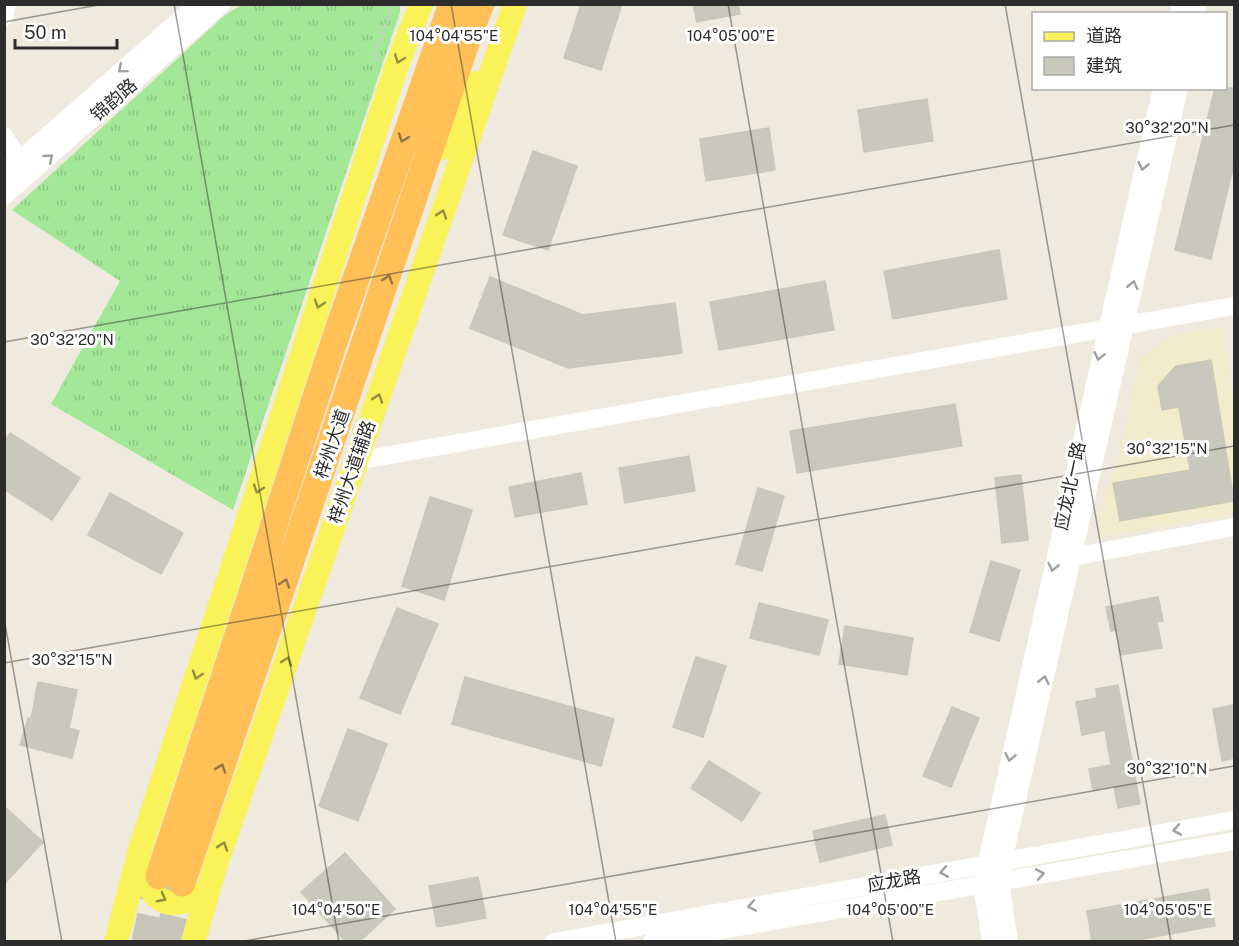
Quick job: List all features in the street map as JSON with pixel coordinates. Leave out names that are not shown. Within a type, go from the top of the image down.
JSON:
[{"type":"highway","name":"梓州大道","points":[[452,4],[396,158],[310,414],[171,880],[410,214],[470,31],[482,4]]},
{"type":"main road","name":"梓州大道辅路","points":[[193,942],[208,891],[515,4]]},
{"type":"main road","points":[[116,942],[138,858],[416,11]]},
{"type":"main road","points":[[410,214],[452,124],[501,44]]},
{"type":"main road","points":[[310,414],[390,86]]},
{"type":"main road","points":[[138,858],[148,889],[169,903],[182,902],[208,891]]},
{"type":"street","points":[[4,17],[7,4]]},
{"type":"street","name":"锦韵路","points":[[4,174],[198,4]]},
{"type":"street","name":"锦韵路","points":[[4,196],[222,4]]},
{"type":"street","name":"应龙北一路","points":[[995,863],[1071,556],[1161,90]]},
{"type":"street","name":"应龙北一路","points":[[991,883],[1114,327],[1178,90]]},
{"type":"street","points":[[4,136],[20,161]]},
{"type":"street","points":[[356,460],[1234,306]]},
{"type":"street","points":[[1071,556],[1234,526]]},
{"type":"street","name":"应龙路","points":[[554,942],[1234,820]]},
{"type":"street","name":"应龙路","points":[[652,942],[1234,841]]},
{"type":"street","points":[[991,883],[991,942]]},
{"type":"street","points":[[991,883],[1009,942]]},
{"type":"path","points":[[374,58],[392,4]]},
{"type":"shaded area","points":[[1222,326],[1234,403],[1234,514],[1097,538],[1104,493],[1118,463],[1140,359],[1171,336]]},
{"type":"green space","points":[[399,4],[400,12],[233,510],[51,404],[120,281],[12,210],[225,15],[242,5]]},
{"type":"building","points":[[581,4],[622,4],[601,70],[564,58]]},
{"type":"building","points":[[693,4],[738,4],[740,14],[697,22]]},
{"type":"building","points":[[1234,88],[1234,164],[1211,259],[1175,250],[1215,90]]},
{"type":"building","points":[[927,99],[933,141],[864,152],[858,110]]},
{"type":"building","points":[[769,128],[775,170],[706,181],[700,139]]},
{"type":"building","points":[[533,151],[577,166],[548,250],[503,235]]},
{"type":"building","points":[[999,250],[1007,299],[893,319],[884,271]]},
{"type":"building","points":[[490,277],[583,315],[675,303],[682,353],[568,368],[470,328]]},
{"type":"building","points":[[825,281],[834,330],[719,350],[710,302]]},
{"type":"building","points":[[1211,360],[1234,501],[1120,521],[1113,483],[1190,470],[1179,407],[1162,410],[1158,386],[1176,366]]},
{"type":"building","points":[[955,404],[962,446],[797,473],[790,431]]},
{"type":"building","points":[[10,433],[80,478],[52,520],[4,489],[4,442]]},
{"type":"building","points":[[689,456],[695,491],[625,503],[619,468]]},
{"type":"building","points":[[581,473],[587,504],[515,517],[509,487]]},
{"type":"building","points":[[1021,475],[1028,540],[1002,543],[995,478]]},
{"type":"building","points":[[758,488],[784,496],[762,571],[736,564]]},
{"type":"building","points":[[110,493],[183,533],[161,574],[88,535]]},
{"type":"building","points":[[430,497],[472,510],[444,600],[402,586]]},
{"type":"building","points":[[991,561],[1020,570],[999,641],[970,632]]},
{"type":"building","points":[[1158,597],[1163,621],[1157,622],[1162,648],[1121,655],[1116,630],[1111,631],[1106,607]]},
{"type":"building","points":[[759,603],[828,620],[819,655],[750,638]]},
{"type":"building","points":[[397,608],[438,624],[400,714],[360,698]]},
{"type":"building","points":[[845,626],[913,638],[907,675],[839,664]]},
{"type":"building","points":[[696,657],[726,666],[703,737],[673,727]]},
{"type":"building","points":[[465,677],[614,719],[601,766],[452,724]]},
{"type":"building","points":[[38,682],[77,690],[69,728],[79,731],[72,758],[20,745],[28,718],[31,719]]},
{"type":"building","points":[[1118,685],[1140,804],[1118,808],[1114,786],[1093,790],[1089,769],[1111,765],[1105,730],[1082,735],[1076,702],[1097,698],[1096,689]]},
{"type":"building","points":[[1234,705],[1234,758],[1222,761],[1213,709]]},
{"type":"building","points":[[952,707],[979,718],[951,787],[923,776]]},
{"type":"building","points":[[348,729],[387,744],[358,821],[319,806]]},
{"type":"building","points":[[709,761],[760,793],[742,821],[691,788]]},
{"type":"building","points":[[4,806],[43,842],[4,884]]},
{"type":"building","points":[[885,815],[892,845],[820,862],[813,831]]},
{"type":"building","points":[[345,853],[395,909],[359,942],[346,942],[301,892]]},
{"type":"building","points":[[478,877],[486,918],[437,927],[429,886]]},
{"type":"building","points":[[1208,889],[1215,926],[1126,942],[1092,942],[1087,911]]},
{"type":"tunnel","points":[[145,942],[159,876]]},
{"type":"tunnel","points":[[167,942],[182,883]]}]
